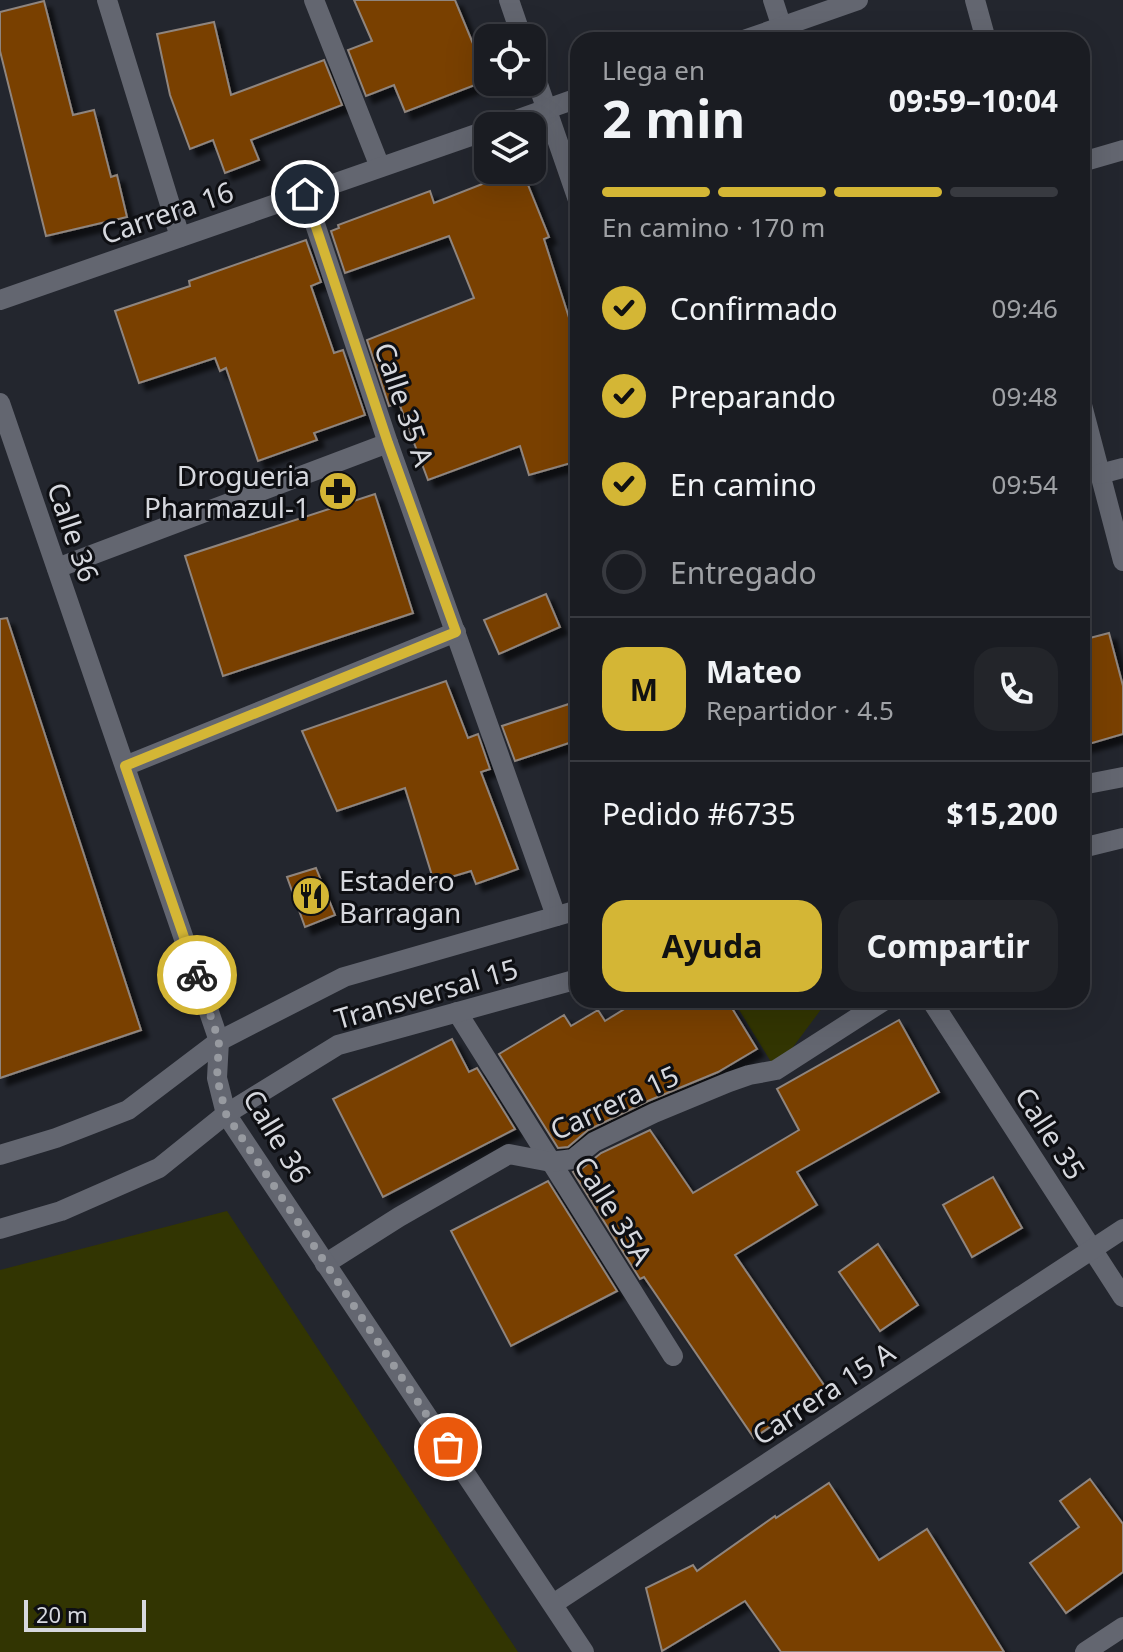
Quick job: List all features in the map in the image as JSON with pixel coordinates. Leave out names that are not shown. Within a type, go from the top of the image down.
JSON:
[{"type":"street","points":[[107,0],[180,237]]},
{"type":"street","points":[[314,0],[380,167]]},
{"type":"street","points":[[509,0],[517,24]]},
{"type":"street","points":[[773,0],[782,32]]},
{"type":"street","points":[[787,32],[858,0]]},
{"type":"street","points":[[975,0],[984,32]]},
{"type":"street","points":[[542,96],[570,177]]},
{"type":"street","points":[[539,112],[570,101]]},
{"type":"street","name":"Carrera 16","points":[[0,300],[474,135]]},
{"type":"street","points":[[1090,160],[1123,150]]},
{"type":"street","name":"Calle 35 A","points":[[305,194],[388,443],[556,916]]},
{"type":"street","name":"Calle 36","points":[[0,403],[219,1041],[217,1078],[226,1114],[584,1652]]},
{"type":"street","points":[[1090,436],[1123,561]]},
{"type":"street","points":[[57,568],[388,443]]},
{"type":"street","points":[[1100,474],[1123,468]]},
{"type":"street","points":[[125,766],[456,632]]},
{"type":"street","points":[[1090,783],[1123,777]]},
{"type":"street","points":[[1090,846],[1123,838]]},
{"type":"street","name":"Transversal 15","points":[[0,1155],[56,1138],[128,1110],[219,1041],[344,977],[570,912]]},
{"type":"street","name":"Transversal 15","points":[[0,1229],[61,1211],[159,1168],[226,1114],[338,1045],[570,981]]},
{"type":"street","name":"Carrera 15","points":[[325,1264],[509,1154],[551,1162],[573,1159],[594,1142],[674,1104],[749,1075],[776,1070],[873,1008]]},
{"type":"street","name":"Calle 35","points":[[936,1008],[1123,1297]]},
{"type":"street","name":"Calle 35A","points":[[457,1012],[673,1356]]},
{"type":"street","name":"Carrera 15 A","points":[[553,1604],[1123,1229]]},
{"type":"street","points":[[1085,1652],[1123,1627]]},
{"type":"shaded area","points":[[738,1008],[822,1008],[776,1070]]},
{"type":"shaded area","points":[[227,1211],[518,1652],[0,1652],[0,1270]]},
{"type":"building","points":[[354,0],[455,0],[474,46],[474,85],[405,112],[394,85],[366,96],[348,50],[372,41]]},
{"type":"building","points":[[44,1],[73,115],[94,110],[111,177],[117,175],[127,217],[46,236],[0,51],[0,12]]},
{"type":"building","points":[[214,22],[231,95],[324,60],[342,105],[251,140],[259,160],[225,173],[213,140],[190,149],[170,95],[157,34]]},
{"type":"building","points":[[482,184],[528,184],[549,237],[544,239],[570,321],[570,463],[529,475],[520,446],[428,480],[399,403],[389,406],[367,340],[474,298],[449,236],[345,273],[331,231],[339,228],[338,225],[430,191],[434,203]]},
{"type":"building","points":[[306,240],[321,282],[311,286],[334,353],[343,350],[365,415],[314,433],[317,440],[258,461],[226,368],[220,371],[215,358],[139,383],[115,311],[190,286],[189,281]]},
{"type":"building","points":[[375,494],[413,613],[223,676],[185,556]]},
{"type":"building","points":[[546,594],[560,627],[499,654],[484,620]]},
{"type":"building","points":[[7,618],[141,1030],[0,1078],[0,619]]},
{"type":"building","points":[[1109,633],[1123,686],[1123,734],[1090,744],[1090,638]]},
{"type":"building","points":[[446,681],[468,738],[478,734],[490,769],[481,772],[518,869],[476,884],[471,871],[434,882],[405,788],[337,811],[302,731]]},
{"type":"building","points":[[570,704],[570,743],[515,761],[502,726]]},
{"type":"building","name":"Estadero Barragan","points":[[316,868],[335,915],[305,927],[287,877]]},
{"type":"building","points":[[626,1008],[732,1008],[757,1049],[718,1072],[588,1130],[568,1147],[558,1148],[499,1054],[564,1015],[571,1026],[598,1010],[605,1021]]},
{"type":"building","points":[[899,1020],[939,1092],[797,1172],[817,1205],[735,1255],[826,1388],[754,1438],[644,1277],[640,1279],[573,1172],[601,1153],[650,1130],[693,1193],[799,1130],[777,1089]]},
{"type":"building","points":[[452,1039],[469,1072],[477,1068],[515,1129],[383,1197],[333,1099]]},
{"type":"building","points":[[993,1177],[1022,1228],[972,1257],[943,1205]]},
{"type":"building","points":[[548,1181],[617,1291],[511,1346],[451,1231]]},
{"type":"building","points":[[878,1244],[918,1305],[880,1331],[839,1272]]},
{"type":"building","points":[[1090,1479],[1123,1524],[1123,1572],[1066,1613],[1030,1563],[1079,1527],[1060,1501]]},
{"type":"building","points":[[829,1483],[879,1560],[927,1529],[1004,1652],[781,1652],[745,1601],[662,1651],[646,1588],[693,1565],[697,1571],[775,1516]]},
{"type":"way so far","points":[[197,975],[219,1041],[217,1078],[226,1114],[448,1447]]},
{"type":"place","name":"Drogueria Pharmazul-1","points":[[338,491]]},
{"type":"place","name":"Estadero Barragan","points":[[311,896]]},
{"type":"route","points":[[197,975],[125,766],[456,632],[388,443],[305,194]]}]
